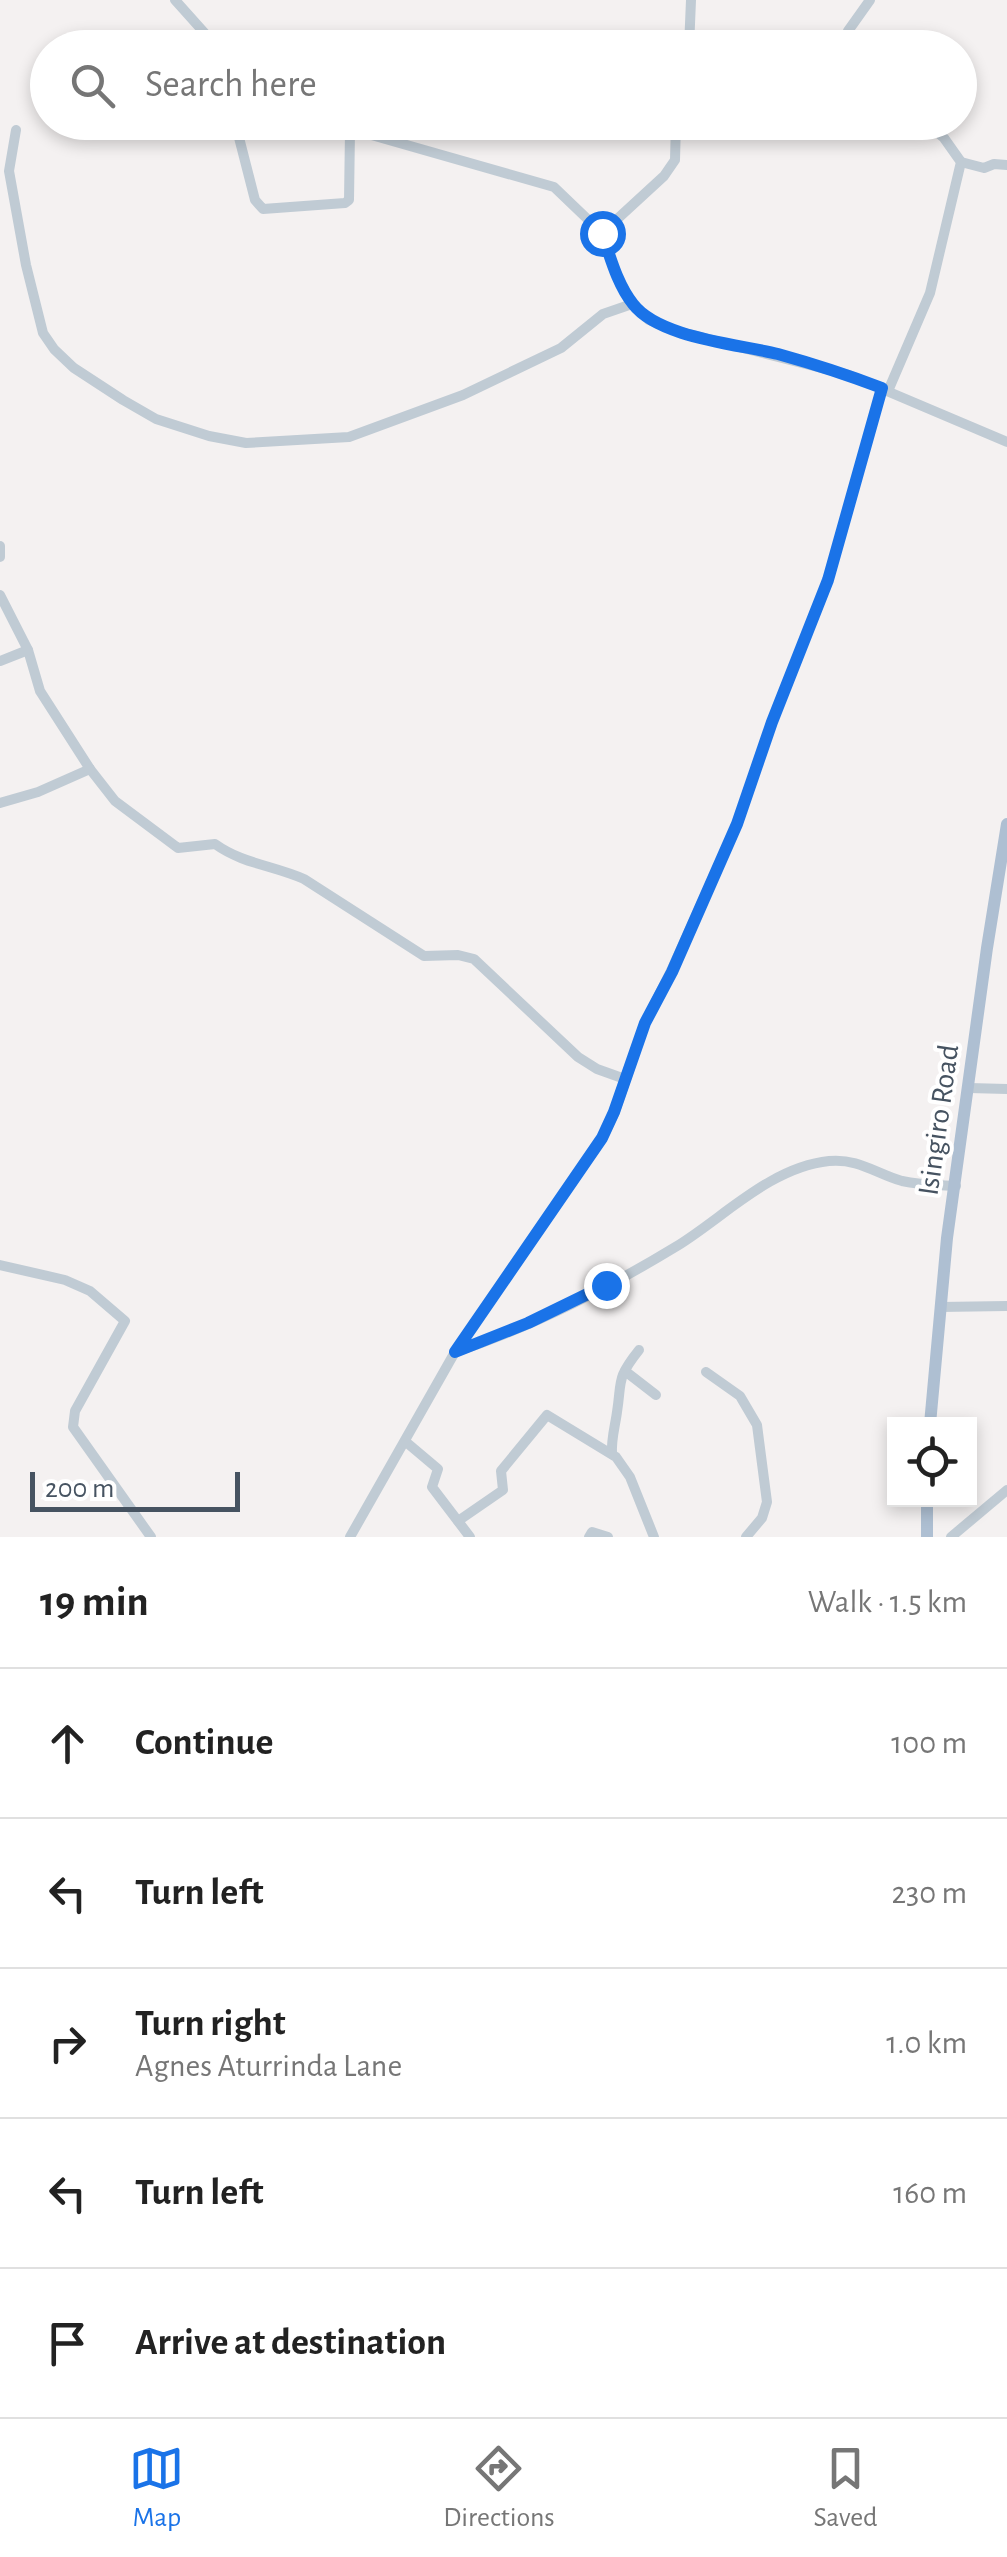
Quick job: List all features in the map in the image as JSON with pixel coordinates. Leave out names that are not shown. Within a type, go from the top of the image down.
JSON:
[{"type":"main road","name":"Isingiro Road","points":[[931,1417],[940,1307],[986,948],[1007,824]]},
{"type":"main road","points":[[927,1507],[927,1537]]},
{"type":"street","points":[[176,0],[202,30]]},
{"type":"street","points":[[690,30],[691,0]]},
{"type":"street","points":[[849,30],[870,0]]},
{"type":"street","points":[[16,130],[9,170],[43,333],[74,368],[123,400],[156,419],[208,436],[246,443],[349,437],[463,396],[561,348],[604,314],[632,304]]},
{"type":"street","points":[[239,140],[254,200],[263,209],[349,200],[350,140]]},
{"type":"street","points":[[383,140],[554,187],[602,233],[616,274],[632,304],[648,320],[673,330],[804,362],[885,390],[1007,442]]},
{"type":"street","points":[[602,233],[664,176],[676,160],[676,140]]},
{"type":"street","points":[[945,140],[961,162],[984,168],[1007,165]]},
{"type":"street","points":[[350,1537],[455,1352],[602,1138],[645,1023],[672,972],[737,824],[828,580],[885,390],[930,294],[961,162]]},
{"type":"street","points":[[0,546],[0,557]]},
{"type":"street","points":[[0,595],[28,650],[40,691],[90,770],[116,800],[178,848],[214,844],[234,858],[284,870],[424,956],[458,955],[474,959],[578,1057],[625,1079]]},
{"type":"street","points":[[0,661],[28,650]]},
{"type":"street","points":[[0,802],[38,792],[90,770]]},
{"type":"street","points":[[969,1088],[1007,1088]]},
{"type":"street","points":[[455,1352],[528,1323],[606,1285],[680,1244],[752,1193],[824,1162],[867,1165],[901,1180],[956,1186]]},
{"type":"street","points":[[0,1265],[65,1280],[90,1291],[125,1321],[75,1411],[73,1427],[151,1537]]},
{"type":"street","points":[[940,1307],[1007,1306]]},
{"type":"street","points":[[612,1454],[618,1408],[616,1391],[639,1350]]},
{"type":"street","points":[[624,1372],[656,1395]]},
{"type":"street","points":[[706,1372],[740,1396],[756,1424],[767,1502],[762,1518],[746,1537]]},
{"type":"street","points":[[458,1521],[503,1490],[501,1471],[547,1415],[612,1454],[630,1477],[654,1537]]},
{"type":"street","points":[[406,1442],[438,1469],[432,1488],[470,1537]]},
{"type":"street","points":[[951,1537],[1007,1490]]},
{"type":"street","points":[[589,1537],[592,1532],[608,1537]]},
{"type":"route","points":[[602,233],[616,274],[632,304],[648,320],[673,330],[819,366],[882,388],[828,580],[737,824],[672,972],[645,1023],[614,1112],[602,1138],[455,1352],[528,1323],[606,1285]]}]
